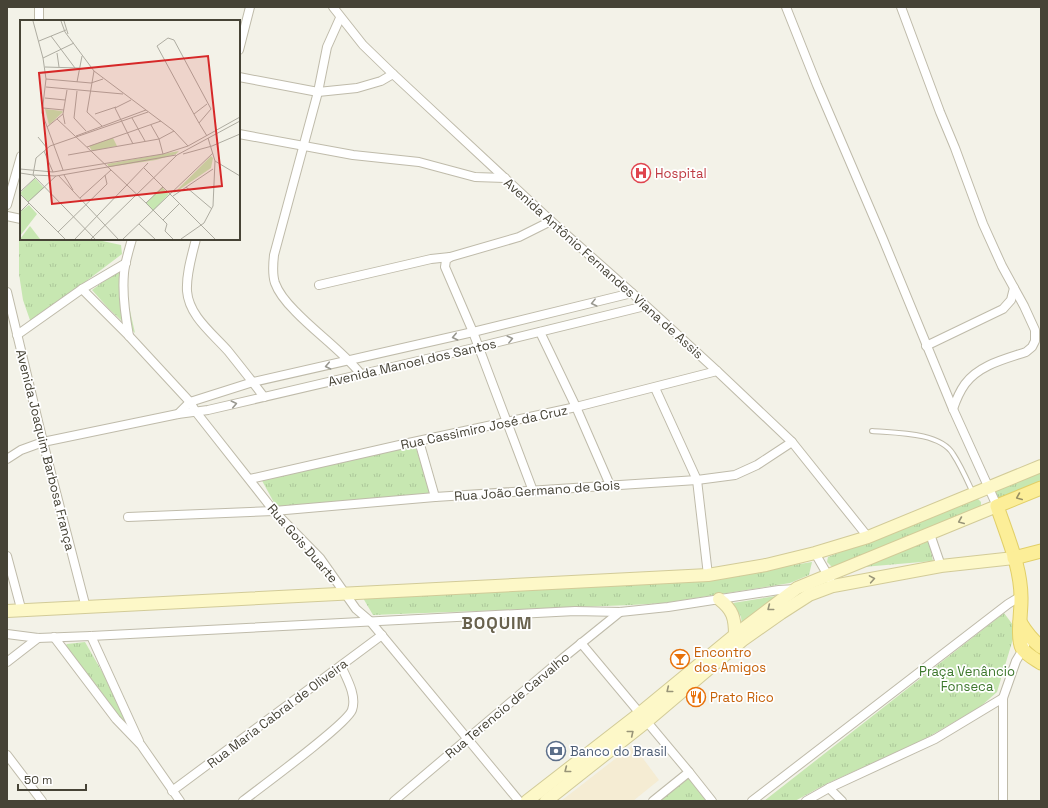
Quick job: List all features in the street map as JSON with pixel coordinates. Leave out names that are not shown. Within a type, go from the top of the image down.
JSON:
[{"type":"main road","points":[[7,612],[708,575],[766,565],[815,553],[868,537],[1041,466]]},
{"type":"main road","points":[[527,801],[642,718],[744,639],[830,580],[930,534],[1041,488]]},
{"type":"main road","points":[[997,506],[1014,558],[1021,596],[1020,622],[1041,663]]},
{"type":"main road","points":[[546,801],[735,635],[797,588],[830,580],[1014,558],[1041,551]]},
{"type":"main road","points":[[719,599],[727,605],[733,614],[735,635]]},
{"type":"street","points":[[39,7],[39,20]]},
{"type":"street","points":[[240,46],[250,7]]},
{"type":"street","name":"Avenida Antônio Fernandes Viana de Assis","points":[[333,7],[340,18],[363,45],[393,74],[551,222],[632,293],[792,442],[868,537]]},
{"type":"street","points":[[786,7],[926,346],[997,506]]},
{"type":"street","points":[[901,7],[984,224],[1002,266],[1035,330],[1036,336],[1032,348],[1026,352],[984,368],[973,375],[963,388],[953,409]]},
{"type":"street","points":[[340,18],[327,47],[318,92],[274,255],[273,268],[275,282],[280,293],[303,319],[350,361],[360,373]]},
{"type":"street","points":[[240,77],[318,92],[357,88],[380,81],[393,74]]},
{"type":"street","points":[[240,134],[353,155],[419,162],[475,177],[505,178]]},
{"type":"street","points":[[7,205],[20,160]]},
{"type":"street","points":[[7,216],[20,219]]},
{"type":"street","points":[[318,285],[431,259],[450,257],[520,237],[551,222]]},
{"type":"street","points":[[130,240],[123,293],[124,310],[130,336]]},
{"type":"street","points":[[196,240],[187,282],[187,292],[190,303],[202,324],[226,350],[264,397]]},
{"type":"street","points":[[450,257],[446,260],[445,267],[473,332],[532,492]]},
{"type":"street","points":[[17,335],[82,289],[126,263]]},
{"type":"street","points":[[926,346],[1003,309],[1011,300],[1014,288]]},
{"type":"street","name":"Rua Gois Duarte","points":[[82,289],[130,336],[190,402],[196,412],[274,511],[320,558],[356,608],[382,635],[520,801]]},
{"type":"street","name":"Avenida Joaquim Barbosa França","points":[[7,292],[43,442],[86,608]]},
{"type":"street","name":"Avenida Manoel dos Santos","points":[[178,414],[190,402],[253,382],[350,361],[632,293]]},
{"type":"street","name":"Avenida Manoel dos Santos","points":[[7,459],[21,450],[43,442],[264,397],[645,306]]},
{"type":"street","points":[[540,332],[576,407],[610,485]]},
{"type":"street","name":"Rua Cassimiro José da Cruz","points":[[250,479],[576,407],[717,371]]},
{"type":"street","points":[[655,388],[697,480],[708,575]]},
{"type":"street","points":[[419,441],[435,497]]},
{"type":"street","name":"Rua João Germano de Gois","points":[[128,517],[274,511],[435,497],[532,492],[610,485],[697,480],[735,475],[757,465],[792,442]]},
{"type":"street","points":[[930,534],[941,566]]},
{"type":"street","points":[[815,553],[830,580]]},
{"type":"street","points":[[7,556],[22,612]]},
{"type":"street","points":[[7,634],[38,638],[576,611],[620,612],[797,588]]},
{"type":"street","points":[[752,801],[1008,604],[1021,596]]},
{"type":"street","name":"Rua Terencio de Carvalho","points":[[394,801],[581,643],[620,612]]},
{"type":"street","name":"Rua Maria Cabral de Oliveira","points":[[172,791],[382,635]]},
{"type":"street","points":[[91,636],[141,745]]},
{"type":"street","points":[[54,637],[116,719],[141,745],[180,801]]},
{"type":"street","points":[[7,662],[38,638]]},
{"type":"street","points":[[581,643],[712,801]]},
{"type":"street","points":[[1003,801],[1003,698],[1016,661],[1032,645]]},
{"type":"street","points":[[243,801],[345,721],[352,712],[352,696],[341,666]]},
{"type":"street","points":[[806,801],[829,788],[935,739],[1003,698]]},
{"type":"street","points":[[7,756],[42,801]]},
{"type":"street","points":[[653,801],[689,772]]},
{"type":"street","points":[[829,788],[842,801]]},
{"type":"lane","points":[[872,431],[934,439],[946,445],[953,453],[974,494]]},
{"type":"shaded area","points":[[633,745],[659,780],[633,801],[561,801]]},
{"type":"green space","points":[[19,222],[20,240],[98,240],[121,245],[122,254],[31,323],[23,300],[19,274]]},
{"type":"green space","points":[[121,271],[135,333],[109,309],[92,290],[111,276]]},
{"type":"green space","points":[[415,445],[432,497],[277,508],[260,477]]},
{"type":"green space","points":[[1041,471],[1041,483],[999,501],[994,493],[995,490]]},
{"type":"green space","points":[[977,498],[981,502],[981,508],[832,567],[827,562],[828,557]]},
{"type":"green space","points":[[929,541],[933,561],[863,567]]},
{"type":"green space","points":[[812,562],[809,575],[790,583],[664,603],[373,615],[363,598],[715,578]]},
{"type":"green space","points":[[776,596],[742,625],[741,617],[733,603]]},
{"type":"green space","name":"Praça Venâncio Fonseca","points":[[1004,613],[1016,629],[997,692],[980,707],[923,740],[826,784],[795,801],[764,801]]},
{"type":"green space","points":[[85,642],[131,722],[126,726],[64,647],[67,644]]},
{"type":"green space","points":[[685,772],[707,801],[649,801]]},
{"type":"place","name":"Hospital","points":[[641,173]]},
{"type":"place","name":"Encontro dos Amigos","points":[[680,659]]},
{"type":"place","name":"Prato Rico","points":[[696,697]]},
{"type":"place","name":"Banco do Brasil","points":[[556,751]]},
{"type":"district","name":"BOQUIM","points":[[497,623]]}]
